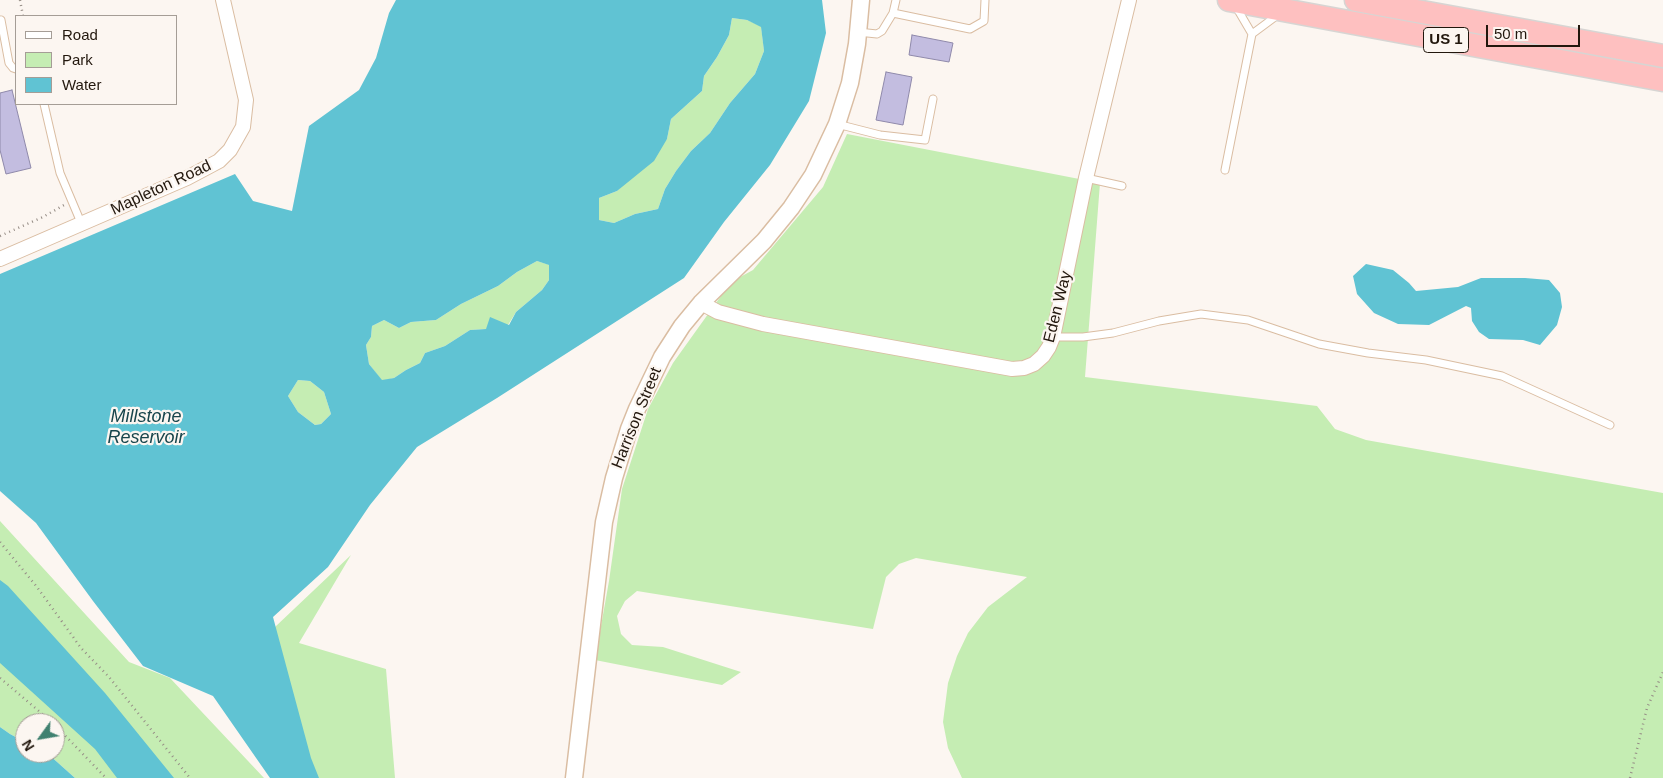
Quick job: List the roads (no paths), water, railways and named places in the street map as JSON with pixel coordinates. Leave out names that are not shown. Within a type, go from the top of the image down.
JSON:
[{"type":"highway","name":"US 1","points":[[1231,0],[1663,80]]},
{"type":"highway","name":"US 1","points":[[1356,0],[1663,56]]},
{"type":"street","name":"Mapleton Road","points":[[0,259],[82,225],[204,170],[219,161],[230,150],[243,127],[246,100],[223,0]]},
{"type":"street","name":"Harrison Street","points":[[574,778],[604,522],[614,478],[632,422],[658,366],[682,326],[701,303],[764,241],[791,208],[813,175],[837,124],[850,83],[861,0]]},
{"type":"street","name":"Eden Way","points":[[701,303],[718,312],[763,324],[1012,369],[1024,368],[1034,364],[1043,356],[1053,337],[1086,178],[1129,0]]},
{"type":"lane","points":[[858,32],[877,34],[882,31],[893,13],[896,0]]},
{"type":"lane","points":[[893,13],[970,29],[984,21],[985,0]]},
{"type":"lane","points":[[1231,0],[1252,34]]},
{"type":"lane","points":[[1225,170],[1252,34],[1284,10]]},
{"type":"lane","points":[[0,20],[2,20],[9,63],[15,69]]},
{"type":"lane","points":[[837,124],[880,135],[925,140],[933,99]]},
{"type":"lane","points":[[44,105],[60,173],[82,225]]},
{"type":"lane","points":[[1086,178],[1122,186]]},
{"type":"lane","points":[[1053,337],[1083,337],[1113,333],[1159,321],[1201,314],[1248,320],[1319,344],[1368,354],[1426,360],[1502,376],[1610,425]]},
{"type":"water","name":"Millstone Reservoir","points":[[396,0],[822,0],[826,33],[809,101],[770,165],[724,222],[684,278],[417,447],[370,505],[328,567],[273,617],[311,758],[319,778],[270,778],[213,696],[143,666],[36,523],[0,491],[0,274],[235,174],[253,201],[292,211],[309,126],[359,90],[376,58],[389,13]],"holes":[[[732,18],[747,20],[761,27],[764,51],[755,74],[730,103],[710,133],[691,151],[676,171],[665,189],[658,209],[635,214],[614,223],[599,220],[599,198],[617,191],[654,161],[667,139],[671,119],[702,91],[704,76],[729,35]],[[537,261],[549,265],[549,280],[542,290],[516,312],[509,325],[490,317],[486,329],[470,330],[445,346],[425,353],[420,363],[394,378],[382,380],[369,364],[366,345],[371,337],[372,326],[384,320],[399,328],[411,322],[436,320],[461,304],[498,286],[517,272]],[[298,380],[310,381],[324,392],[331,414],[321,424],[315,425],[298,412],[288,396]]]},
{"type":"water","points":[[1366,264],[1393,270],[1416,291],[1458,287],[1481,278],[1549,280],[1560,293],[1562,307],[1557,325],[1540,345],[1523,340],[1489,339],[1479,332],[1472,321],[1471,308],[1466,306],[1429,325],[1398,324],[1374,313],[1357,294],[1353,276]]},
{"type":"water","points":[[0,580],[8,586],[105,693],[174,778],[117,778],[95,749],[65,722],[65,713],[55,713],[0,663]]},
{"type":"water","points":[[0,727],[15,737],[15,763],[58,763],[75,778],[0,778]]}]
